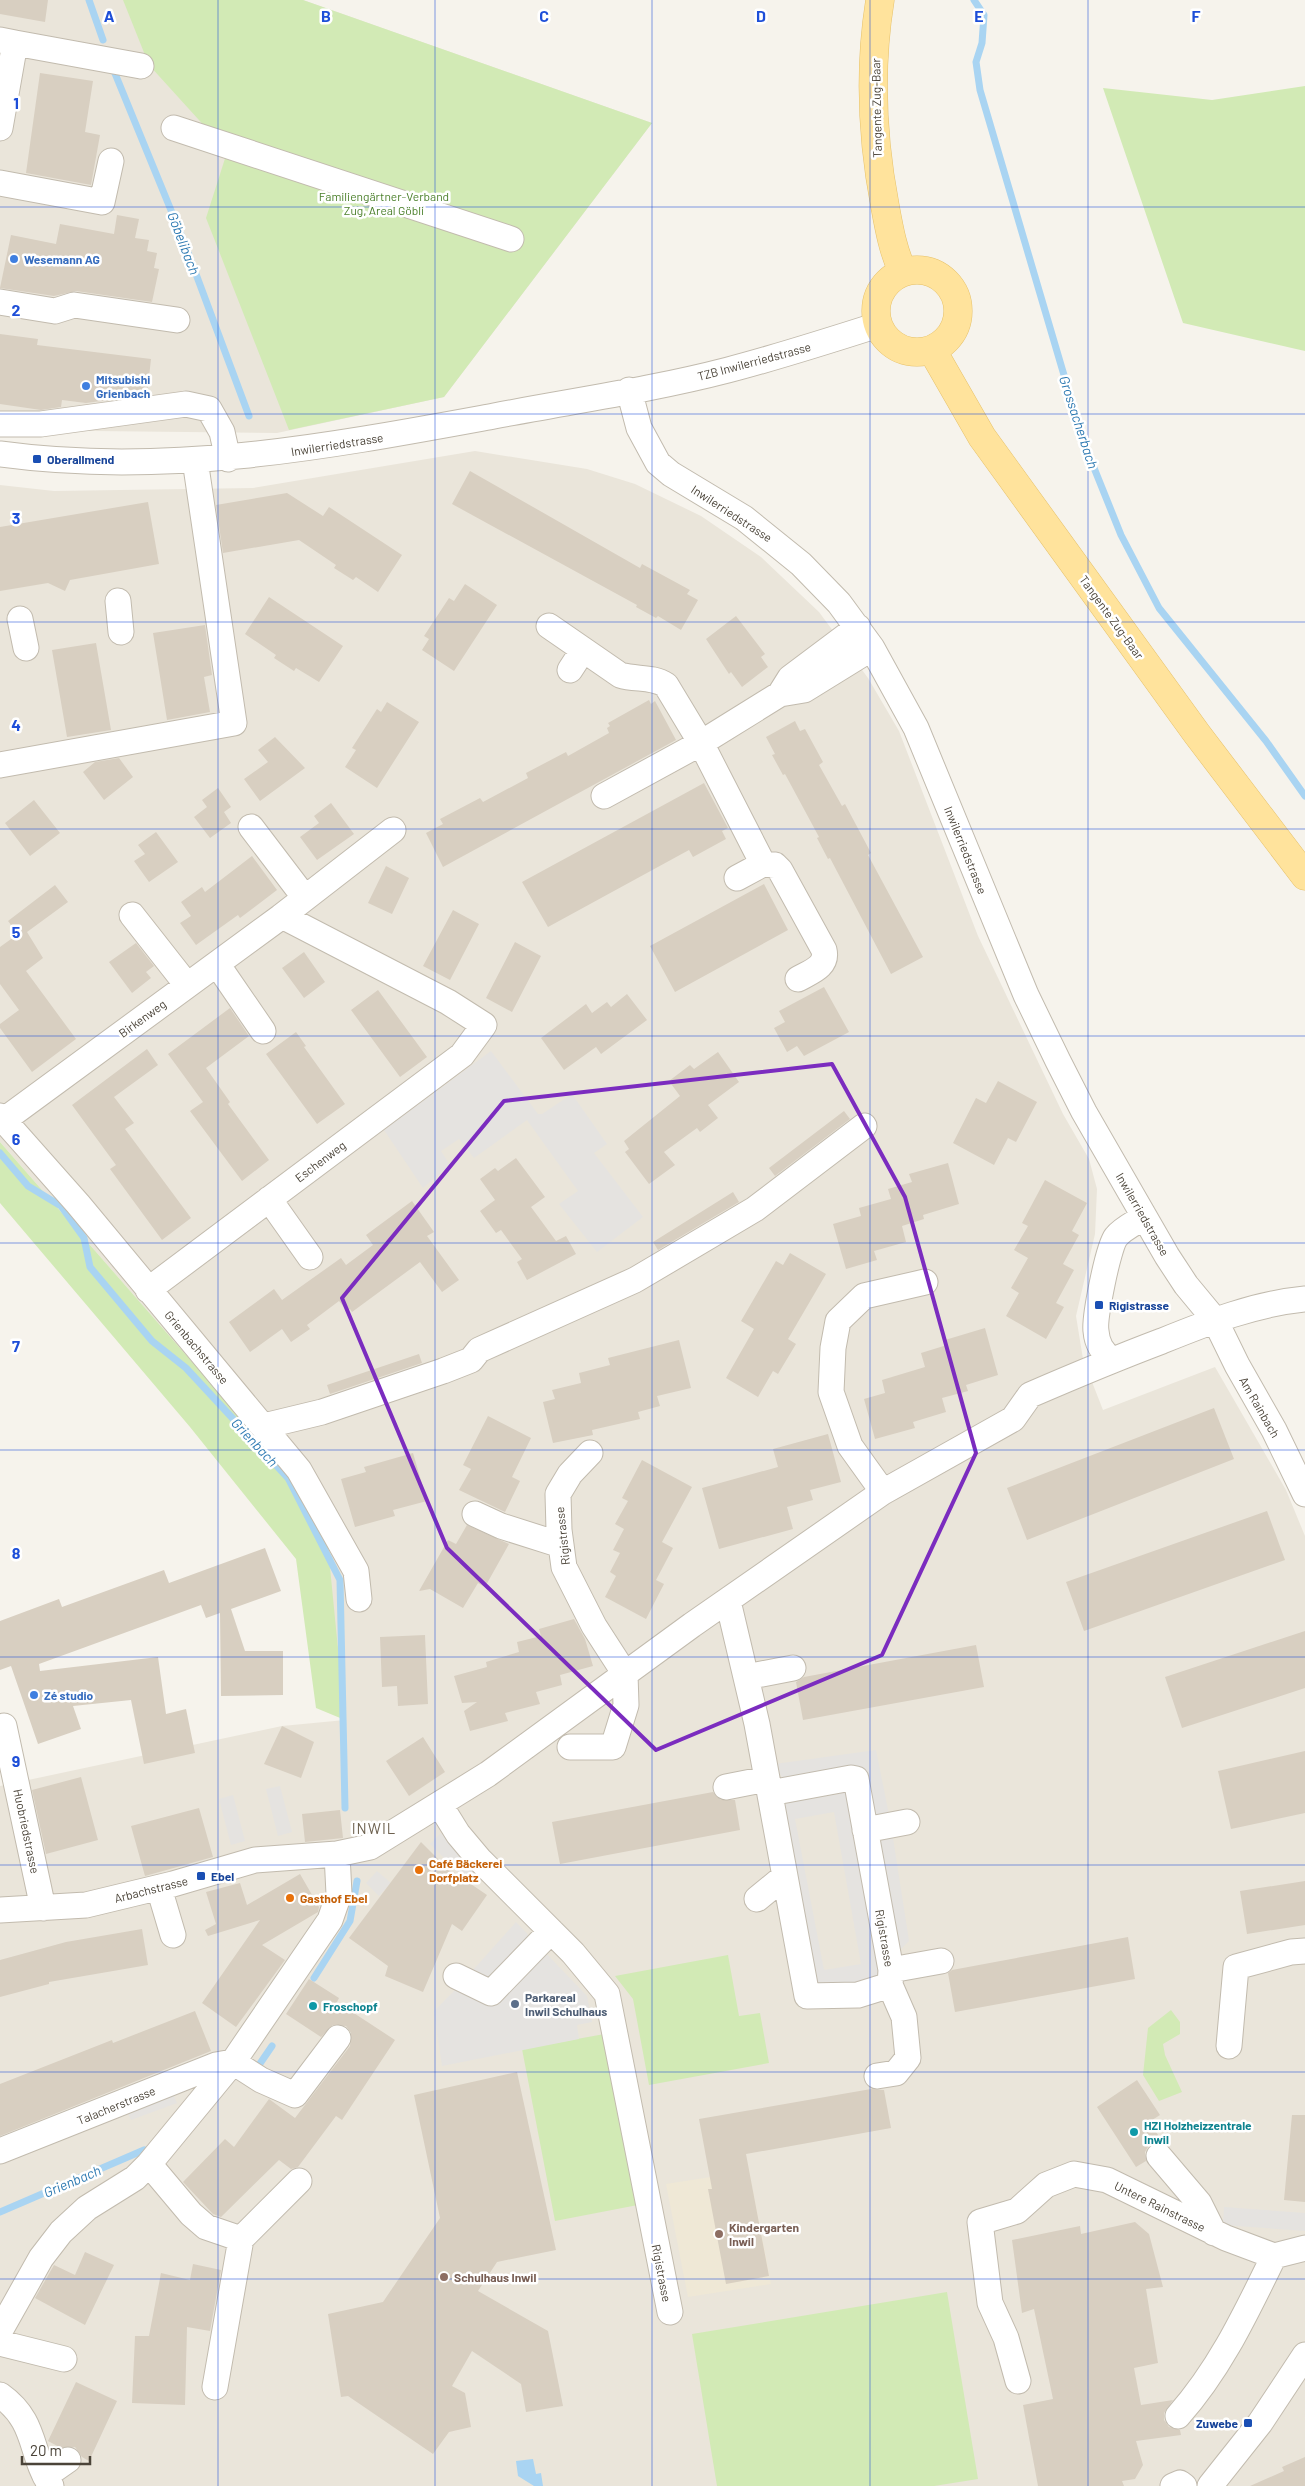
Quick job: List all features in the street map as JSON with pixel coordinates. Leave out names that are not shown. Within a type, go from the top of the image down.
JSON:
[{"type":"main road","name":"Tangente Zug-Baar","points":[[880,0],[875,32],[873,104],[878,168],[889,227],[903,272]]},
{"type":"main road","points":[[914,270],[937,274],[946,282],[958,302],[956,326],[950,336],[932,350],[916,352],[900,349],[890,343],[878,325],[876,314],[880,294],[893,277],[903,272],[914,270]]},
{"type":"main road","name":"Tangente Zug-Baar","points":[[932,350],[988,446],[1197,734],[1305,876]]},
{"type":"street","points":[[0,128],[8,41],[141,66]]},
{"type":"street","points":[[174,128],[510,239]]},
{"type":"street","points":[[0,183],[102,202],[111,160]]},
{"type":"street","points":[[0,302],[55,311],[74,305],[177,320]]},
{"type":"street","name":"TZB Inwilerriedstrasse","points":[[628,390],[726,370],[878,325]]},
{"type":"street","name":"Inwilerriedstrasse","points":[[0,454],[83,462],[228,459],[389,435],[628,390],[639,428],[658,463],[671,474],[744,518],[774,541],[814,577],[858,627],[872,648],[916,728],[1026,995],[1084,1112],[1144,1217],[1186,1285],[1215,1320]]},
{"type":"street","points":[[0,424],[41,424],[186,404],[209,410],[222,432],[228,459]]},
{"type":"street","points":[[0,764],[234,723],[195,460]]},
{"type":"street","points":[[118,601],[121,632]]},
{"type":"street","points":[[20,619],[26,648]]},
{"type":"street","points":[[548,626],[576,660],[633,679],[659,680],[666,685],[708,739],[763,864]]},
{"type":"street","points":[[780,694],[790,678],[858,627]]},
{"type":"street","points":[[604,796],[708,739],[780,694],[804,690],[872,648]]},
{"type":"street","points":[[251,827],[305,898]]},
{"type":"street","name":"Birkenweg","points":[[2,1118],[217,964],[393,830]]},
{"type":"street","points":[[737,878],[763,864],[775,865],[780,870],[824,950],[825,961],[821,966],[798,979]]},
{"type":"street","points":[[132,915],[187,986]]},
{"type":"street","name":"Eschenweg","points":[[148,1290],[462,1055],[484,1025],[448,1002],[282,916]]},
{"type":"street","points":[[217,964],[263,1031]]},
{"type":"street","name":"Grienbachstrasse","points":[[2,1118],[78,1204],[299,1470],[356,1570],[359,1599]]},
{"type":"street","points":[[264,1426],[322,1412],[443,1371],[470,1360],[479,1350],[635,1280],[755,1210],[864,1126]]},
{"type":"street","points":[[269,1199],[310,1257]]},
{"type":"street","points":[[1112,1360],[1102,1352],[1095,1330],[1107,1263],[1116,1236],[1144,1217]]},
{"type":"street","points":[[883,1492],[850,1446],[831,1392],[833,1348],[836,1330],[838,1321],[864,1296],[925,1282]]},
{"type":"street","points":[[0,2331],[41,2258],[61,2232],[87,2208],[135,2178],[246,2071],[330,1920],[339,1894],[348,1852],[381,1841],[488,1774],[625,1674],[883,1492],[1013,1419],[1030,1395],[1112,1360],[1215,1320],[1258,1306],[1305,1300]]},
{"type":"street","name":"Am Rainbach","points":[[1215,1320],[1236,1365],[1274,1430],[1305,1494]]},
{"type":"street","name":"Rigistrasse","points":[[590,1453],[570,1474],[558,1494],[564,1567],[594,1626],[625,1674]]},
{"type":"street","points":[[475,1514],[501,1526],[561,1545]]},
{"type":"street","name":"Rigistrasse","points":[[728,1601],[746,1677],[768,1786],[807,1996],[858,1995],[891,1977],[856,1780],[851,1778],[768,1786]]},
{"type":"street","points":[[746,1677],[793,1668]]},
{"type":"street","points":[[570,1747],[613,1747],[626,1705],[625,1674]]},
{"type":"street","name":"Huobriedstrasse","points":[[4,1726],[44,1908]]},
{"type":"street","points":[[726,1787],[768,1786]]},
{"type":"street","name":"Rigistrasse","points":[[440,1805],[458,1834],[479,1860],[551,1931],[607,1994],[670,2312]]},
{"type":"street","points":[[865,1830],[907,1822]]},
{"type":"street","name":"Arbachstrasse","points":[[0,1910],[86,1905],[166,1886],[255,1860],[348,1852]]},
{"type":"street","points":[[166,1886],[181,1912]]},
{"type":"street","points":[[166,1886],[173,1935]]},
{"type":"street","points":[[456,1976],[491,1993],[551,1931]]},
{"type":"street","points":[[1229,2046],[1236,1967],[1291,1952],[1305,1951]]},
{"type":"street","points":[[877,2076],[896,2073],[908,2058],[904,2017],[891,1977],[941,1961]]},
{"type":"street","points":[[246,2071],[294,2095],[338,2038]]},
{"type":"street","name":"Talacherstrasse","points":[[0,2151],[216,2065],[246,2071]]},
{"type":"street","points":[[1159,2156],[1199,2203],[1214,2233]]},
{"type":"street","points":[[149,2164],[191,2214],[206,2227],[241,2239]]},
{"type":"street","name":"Untere Rainstrasse","points":[[1018,2381],[1006,2338],[990,2303],[980,2222],[1017,2210],[1046,2185],[1074,2174],[1107,2180],[1214,2233],[1274,2256]]},
{"type":"street","points":[[215,2386],[241,2239],[300,2181]]},
{"type":"street","points":[[1178,2416],[1200,2392],[1232,2340],[1274,2256],[1305,2248]]},
{"type":"street","points":[[0,2344],[64,2360]]},
{"type":"street","points":[[1210,2486],[1296,2390],[1305,2355]]},
{"type":"street","points":[[0,2395],[15,2406],[30,2431],[48,2481],[68,2460]]},
{"type":"street","points":[[1173,2486],[1180,2482],[1184,2486]]},
{"type":"highlighted area","points":[[832,1064],[905,1197],[976,1453],[882,1655],[656,1750],[447,1548],[342,1298],[504,1101]]},
{"type":"shaded area","points":[[0,0],[303,0],[652,123],[444,397],[277,433],[0,430]]},
{"type":"shaded area","points":[[475,451],[587,469],[635,484],[701,516],[761,557],[819,612],[868,678],[899,731],[978,936],[1063,1114],[1089,1159],[1097,1189],[1095,1234],[1076,1316],[1083,1359],[1103,1410],[1215,1367],[1286,1490],[1305,1536],[1305,2486],[0,2486],[0,1786],[282,1726],[345,1720],[283,1466],[0,1142],[0,485],[54,491],[253,488]]},
{"type":"shaded area","points":[[491,1051],[538,1114],[542,1114],[572,1094],[607,1144],[594,1153],[643,1217],[597,1252],[559,1204],[578,1191],[527,1120],[474,1158],[459,1139],[441,1151],[450,1165],[423,1188],[384,1130]]},
{"type":"shaded area","points":[[876,1750],[889,1815],[870,1820],[858,1773],[785,1783],[775,1764]]},
{"type":"shaded area","points":[[280,1786],[292,1832],[278,1836],[266,1789]]},
{"type":"shaded area","points":[[849,1792],[883,1980],[810,1992],[776,1805]],"holes":[[[834,1812],[861,1964],[824,1970],[795,1819]]]},
{"type":"shaded area","points":[[233,1795],[245,1841],[231,1845],[219,1799]]},
{"type":"shaded area","points":[[441,1833],[479,1871],[468,1882],[430,1844]]},
{"type":"shaded area","points":[[893,1838],[909,1941],[894,1956],[875,1841]]},
{"type":"shaded area","points":[[377,1871],[391,1883],[379,1896],[366,1883]]},
{"type":"shaded area","name":"Parkareal Inwil Schulhaus","points":[[516,1922],[587,1996],[592,2022],[577,2025],[579,2039],[442,2066],[434,2011],[460,1985],[485,1982],[473,1970]]},
{"type":"shaded area","points":[[170,2087],[177,2103],[131,2120],[124,2105]]},
{"type":"shaded area","name":"Kindergarten Inwil","points":[[749,2171],[771,2284],[688,2297],[666,2184]]},
{"type":"shaded area","points":[[1224,2207],[1305,2213],[1305,2231],[1223,2225]]},
{"type":"green space","name":"Familiengärtner-Verband Zug, Areal Göbli","points":[[123,0],[303,0],[652,123],[444,397],[289,430],[206,218],[229,146],[208,130],[149,65]]},
{"type":"green space","points":[[1305,86],[1305,351],[1183,323],[1103,88],[1212,100]]},
{"type":"green space","points":[[0,1142],[283,1466],[327,1537],[345,1720],[316,1708],[296,1559],[190,1427],[0,1203]]},
{"type":"green space","points":[[728,1955],[739,2016],[760,2013],[769,2063],[649,2085],[633,1999],[615,1976]]},
{"type":"green space","points":[[1171,2010],[1180,2022],[1180,2034],[1163,2044],[1165,2055],[1182,2092],[1159,2101],[1143,2075],[1148,2028]]},
{"type":"green space","points":[[610,2033],[643,2204],[555,2221],[522,2049]]},
{"type":"green space","points":[[947,2292],[978,2479],[934,2486],[717,2486],[692,2334]]},
{"type":"water","points":[[533,2459],[536,2474],[541,2473],[543,2486],[534,2486],[518,2476],[516,2461]]},
{"type":"building","points":[[0,0],[48,0],[45,22],[0,14]]},
{"type":"building","points":[[40,73],[93,81],[85,132],[100,135],[91,185],[26,173]]},
{"type":"building","points":[[117,215],[139,219],[135,238],[149,240],[147,251],[157,253],[154,268],[159,269],[152,302],[76,291],[54,296],[0,288],[11,235],[56,244],[60,224],[114,234]]},
{"type":"building","points":[[0,334],[38,339],[37,345],[151,359],[147,395],[131,395],[131,397],[86,403],[62,400],[61,407],[41,410],[0,404]]},
{"type":"building","points":[[470,471],[640,568],[642,564],[690,590],[687,594],[698,600],[681,630],[658,616],[656,618],[636,607],[637,605],[452,504]]},
{"type":"building","points":[[287,493],[323,516],[329,507],[402,555],[378,592],[356,577],[353,580],[334,568],[336,565],[299,540],[223,553],[216,505]]},
{"type":"building","points":[[148,502],[159,564],[70,580],[65,591],[48,583],[0,591],[0,527]]},
{"type":"building","points":[[465,584],[497,605],[454,671],[422,650],[429,639],[424,636],[449,598],[454,601]]},
{"type":"building","points":[[269,597],[343,646],[319,682],[296,668],[294,671],[274,658],[276,655],[245,634]]},
{"type":"building","points":[[736,616],[765,654],[761,657],[768,667],[742,687],[731,672],[729,674],[706,639]]},
{"type":"building","points":[[205,625],[212,675],[204,677],[210,712],[167,720],[153,633]]},
{"type":"building","points":[[96,643],[111,730],[67,737],[52,650]]},
{"type":"building","points":[[649,700],[651,704],[655,701],[676,740],[443,867],[426,833],[443,824],[440,819],[480,798],[483,802],[528,778],[526,773],[566,752],[568,756],[609,733],[607,728],[610,726],[608,723]]},
{"type":"building","points":[[387,702],[419,722],[377,788],[345,767],[356,750],[352,748],[377,709],[381,712]]},
{"type":"building","points":[[795,721],[800,731],[805,729],[823,762],[819,765],[842,806],[845,804],[871,853],[868,855],[923,957],[891,974],[830,858],[828,859],[817,838],[819,837],[785,774],[783,775],[772,755],[775,754],[766,737]]},
{"type":"building","points":[[275,737],[305,768],[260,801],[244,779],[268,762],[258,750]]},
{"type":"building","points":[[119,758],[133,777],[104,800],[83,772],[95,762]]},
{"type":"building","points":[[704,783],[728,828],[722,831],[726,839],[693,857],[689,850],[548,927],[522,882]]},
{"type":"building","points":[[218,788],[231,807],[224,812],[231,823],[210,838],[194,817],[207,807],[202,800]]},
{"type":"building","points":[[34,800],[60,833],[30,856],[5,823]]},
{"type":"building","points":[[331,803],[354,834],[317,860],[300,837],[319,823],[314,816]]},
{"type":"building","points":[[156,832],[178,862],[149,882],[134,861],[145,854],[138,845]]},
{"type":"building","points":[[252,856],[277,890],[240,918],[238,915],[196,945],[180,923],[191,916],[181,902],[202,887],[205,892]]},
{"type":"building","points":[[386,866],[409,878],[392,914],[368,903]]},
{"type":"building","points":[[764,884],[788,930],[675,992],[650,946]]},
{"type":"building","points":[[55,885],[68,902],[27,932],[43,958],[26,971],[76,1039],[32,1072],[0,1028],[0,1024],[19,1010],[0,984],[0,947],[18,934],[8,921]]},
{"type":"building","points":[[453,910],[479,924],[450,980],[423,966]]},
{"type":"building","points":[[515,942],[541,956],[512,1012],[486,998]]},
{"type":"building","points":[[136,943],[154,966],[146,972],[151,978],[132,993],[109,962]]},
{"type":"building","points":[[304,952],[325,982],[304,998],[282,968]]},
{"type":"building","points":[[824,987],[849,1032],[804,1056],[797,1046],[787,1052],[774,1028],[785,1022],[779,1011]]},
{"type":"building","points":[[378,990],[427,1057],[400,1077],[351,1010]]},
{"type":"building","points":[[627,994],[647,1020],[601,1054],[596,1047],[564,1070],[541,1038],[586,1004],[592,1013],[607,1002],[611,1007]]},
{"type":"building","points":[[230,1008],[249,1036],[206,1068],[230,1102],[228,1104],[269,1160],[242,1181],[190,1111],[203,1102],[168,1054]]},
{"type":"building","points":[[296,1032],[306,1046],[304,1047],[345,1104],[317,1124],[266,1054]]},
{"type":"building","points":[[147,1049],[158,1065],[114,1097],[134,1123],[125,1129],[191,1218],[162,1240],[110,1169],[116,1165],[72,1105]]},
{"type":"building","points":[[718,1052],[739,1082],[708,1105],[718,1118],[700,1132],[697,1128],[664,1152],[675,1165],[649,1184],[625,1152],[629,1149],[624,1141],[680,1096],[669,1081],[690,1065],[694,1069]]},
{"type":"building","points":[[998,1081],[1037,1102],[1016,1142],[1008,1138],[994,1165],[953,1143],[976,1098],[986,1103]]},
{"type":"building","points":[[844,1111],[850,1119],[775,1176],[769,1168]]},
{"type":"building","points":[[516,1158],[545,1197],[531,1207],[556,1241],[566,1236],[576,1254],[527,1280],[517,1262],[522,1259],[501,1230],[496,1233],[480,1211],[495,1200],[480,1179],[495,1168],[498,1171]]},
{"type":"building","points":[[948,1163],[959,1204],[923,1215],[924,1219],[902,1226],[906,1242],[874,1251],[877,1260],[846,1269],[833,1224],[861,1216],[859,1208],[891,1199],[888,1189],[912,1182],[909,1174]]},
{"type":"building","points":[[1045,1180],[1087,1203],[1072,1231],[1079,1235],[1063,1264],[1074,1270],[1056,1303],[1064,1307],[1046,1339],[1006,1316],[1019,1293],[1011,1288],[1028,1258],[1014,1250],[1028,1226],[1022,1223]]},
{"type":"building","points":[[733,1192],[739,1202],[658,1250],[653,1242]]},
{"type":"building","points":[[412,1201],[434,1232],[427,1236],[459,1280],[442,1292],[420,1262],[352,1312],[350,1309],[347,1311],[339,1301],[307,1325],[310,1329],[291,1342],[282,1329],[250,1352],[229,1322],[274,1289],[282,1300],[341,1258],[346,1265],[373,1245],[366,1235]]},
{"type":"building","points":[[790,1253],[826,1274],[788,1339],[796,1344],[778,1374],[773,1371],[758,1397],[726,1378],[754,1329],[741,1321],[776,1261],[783,1265]]},
{"type":"building","points":[[985,1328],[998,1375],[966,1385],[968,1391],[942,1398],[946,1412],[913,1422],[915,1428],[875,1439],[864,1399],[885,1393],[882,1380],[925,1367],[921,1353],[947,1345],[945,1340]]},
{"type":"building","points":[[679,1340],[691,1388],[657,1396],[660,1406],[638,1412],[640,1419],[592,1430],[593,1435],[553,1443],[543,1402],[555,1399],[552,1390],[581,1383],[579,1373],[610,1365],[608,1358]]},
{"type":"building","points":[[419,1354],[422,1363],[330,1394],[327,1385]]},
{"type":"building","points":[[1214,1408],[1234,1459],[1027,1540],[1007,1488]]},
{"type":"building","points":[[488,1416],[531,1438],[512,1477],[520,1481],[505,1512],[459,1490],[471,1469],[463,1465]]},
{"type":"building","points":[[828,1434],[841,1482],[810,1490],[813,1500],[787,1507],[793,1529],[719,1549],[702,1488],[778,1467],[773,1449]]},
{"type":"building","points":[[413,1453],[427,1501],[393,1510],[395,1516],[355,1527],[341,1479],[366,1472],[364,1467]]},
{"type":"building","points":[[642,1460],[692,1487],[662,1542],[673,1548],[656,1580],[664,1584],[646,1619],[605,1597],[616,1576],[610,1572],[620,1553],[613,1550],[624,1529],[615,1524],[628,1501],[622,1498]]},
{"type":"building","points":[[1267,1511],[1285,1560],[1084,1631],[1066,1582]]},
{"type":"building","points":[[467,1525],[509,1544],[485,1587],[478,1583],[463,1608],[430,1589],[419,1591],[448,1540],[456,1544]]},
{"type":"building","points":[[265,1548],[281,1591],[231,1609],[245,1651],[283,1651],[283,1695],[221,1696],[220,1613],[206,1618],[201,1605],[39,1664],[40,1671],[158,1657],[166,1714],[186,1709],[195,1753],[144,1764],[131,1700],[73,1706],[81,1729],[38,1744],[11,1666],[0,1670],[0,1621],[59,1599],[62,1607],[164,1570],[169,1583]]},
{"type":"building","points":[[574,1619],[585,1639],[593,1666],[560,1675],[562,1685],[536,1692],[540,1704],[505,1713],[508,1721],[470,1731],[464,1711],[477,1702],[462,1703],[454,1676],[487,1667],[486,1662],[519,1652],[517,1642],[541,1636],[539,1629]]},
{"type":"building","points":[[1305,1631],[1305,1688],[1182,1728],[1165,1677]]},
{"type":"building","points":[[425,1635],[428,1704],[398,1706],[397,1686],[382,1687],[380,1637]]},
{"type":"building","points":[[976,1645],[984,1687],[803,1720],[796,1682],[804,1677]]},
{"type":"building","points":[[282,1726],[314,1742],[301,1778],[264,1764]]},
{"type":"building","points":[[423,1737],[445,1772],[409,1796],[386,1761]]},
{"type":"building","points":[[1305,1751],[1305,1813],[1231,1829],[1218,1771]]},
{"type":"building","points":[[81,1777],[98,1840],[46,1854],[32,1790]]},
{"type":"building","points":[[713,1792],[721,1800],[735,1800],[740,1830],[560,1864],[552,1822]]},
{"type":"building","points":[[199,1808],[213,1857],[145,1876],[131,1826]]},
{"type":"building","points":[[340,1810],[343,1838],[305,1842],[302,1814]]},
{"type":"building","points":[[421,1842],[446,1867],[487,1895],[462,1931],[452,1924],[423,1992],[385,1976],[388,1966],[349,1938]]},
{"type":"building","points":[[300,1874],[319,1907],[318,1912],[262,1945],[285,1960],[236,2027],[202,2003],[260,1920],[208,1936],[205,1930],[216,1924],[206,1892],[240,1883],[247,1905]]},
{"type":"building","points":[[1305,1881],[1305,1925],[1247,1934],[1240,1891]]},
{"type":"building","points":[[142,1929],[148,1965],[49,1982],[49,1984],[0,1997],[0,1960],[66,1942]]},
{"type":"building","points":[[1128,1937],[1135,1979],[955,2012],[948,1973],[952,1970]]},
{"type":"building","points":[[309,1979],[339,1998],[337,2002],[395,2040],[342,2120],[336,2116],[298,2167],[291,2169],[279,2160],[221,2217],[213,2214],[183,2182],[225,2139],[234,2147],[269,2099],[295,2118],[350,2046],[351,2033],[346,2026],[333,2025],[321,2037],[286,2014]]},
{"type":"building","points":[[195,2011],[211,2051],[0,2136],[0,2084],[112,2040],[113,2043]]},
{"type":"building","name":"Schulhaus Inwil","points":[[517,2072],[556,2250],[497,2262],[478,2291],[548,2331],[563,2406],[526,2412],[521,2384],[472,2351],[452,2386],[465,2393],[471,2427],[449,2432],[433,2454],[348,2396],[341,2397],[328,2314],[383,2302],[440,2218],[414,2095]]},
{"type":"building","name":"HZI Holzheizzentrale Inwil","points":[[1137,2080],[1160,2115],[1149,2122],[1163,2142],[1149,2145],[1145,2152],[1146,2161],[1136,2167],[1097,2107]]},
{"type":"building","points":[[871,2089],[884,2090],[891,2128],[746,2154],[769,2276],[726,2284],[708,2189],[712,2189],[699,2119]]},
{"type":"building","points":[[1292,2115],[1305,2115],[1305,2202],[1284,2200]]},
{"type":"building","points":[[1135,2222],[1149,2234],[1163,2287],[1146,2289],[1158,2363],[1134,2368],[1141,2405],[1173,2400],[1164,2413],[1164,2420],[1169,2427],[1180,2430],[1181,2435],[1136,2441],[1143,2465],[1135,2479],[1122,2481],[1124,2486],[1038,2486],[1023,2405],[1053,2399],[1034,2309],[1022,2313],[1012,2240],[1080,2226],[1081,2234]]},
{"type":"building","points":[[85,2252],[114,2265],[85,2325],[35,2298],[54,2265],[75,2275]]},
{"type":"building","points":[[193,2264],[221,2270],[210,2331],[187,2327],[185,2405],[132,2403],[135,2336],[149,2336],[161,2273],[190,2280]]},
{"type":"building","points":[[76,2382],[117,2401],[89,2461],[82,2457],[75,2447],[61,2448],[48,2441]]},
{"type":"building","points":[[1305,2457],[1305,2486],[1250,2486],[1284,2471],[1282,2467]]},
{"type":"waterway","name":"Göbelibach","points":[[89,0],[103,40]]},
{"type":"waterway","name":"Grossacherbach","points":[[974,0],[984,15],[982,43],[976,62],[980,90],[1084,443],[1121,535],[1159,608],[1266,741],[1305,796]]},
{"type":"waterway","name":"Göbelibach","points":[[114,71],[184,242],[249,416]]},
{"type":"waterway","name":"Grienbach","points":[[0,1153],[28,1186],[61,1206],[84,1238],[90,1267],[152,1341],[186,1368],[288,1478],[340,1580],[345,1808]]},
{"type":"waterway","name":"Grienbach","points":[[314,1978],[350,1921],[357,1881]]},
{"type":"waterway","name":"Grienbach","points":[[259,2065],[272,2046]]},
{"type":"waterway","name":"Grienbach","points":[[0,2212],[144,2150]]},
{"type":"place","name":"Wesemann AG","points":[[14,259]]},
{"type":"place","name":"Mitsubishi Grienbach","points":[[86,386]]},
{"type":"place","name":"Oberallmend","points":[[37,459]]},
{"type":"place","name":"Rigistrasse","points":[[1099,1305]]},
{"type":"place","name":"Zé studio","points":[[34,1695]]},
{"type":"place","name":"Café Bäckerei Dorfplatz","points":[[419,1870]]},
{"type":"place","name":"Ebel","points":[[201,1876]]},
{"type":"place","name":"Gasthof Ebel","points":[[290,1898]]},
{"type":"place","name":"Parkareal Inwil Schulhaus","points":[[515,2004]]},
{"type":"place","name":"Froschopf","points":[[313,2006]]},
{"type":"place","name":"HZI Holzheizzentrale Inwil","points":[[1134,2132]]},
{"type":"place","name":"Kindergarten Inwil","points":[[719,2234]]},
{"type":"place","name":"Schulhaus Inwil","points":[[444,2277]]},
{"type":"place","name":"Zuwebe","points":[[1248,2423]]},
{"type":"district","name":"INWIL","points":[[374,1828]]}]
